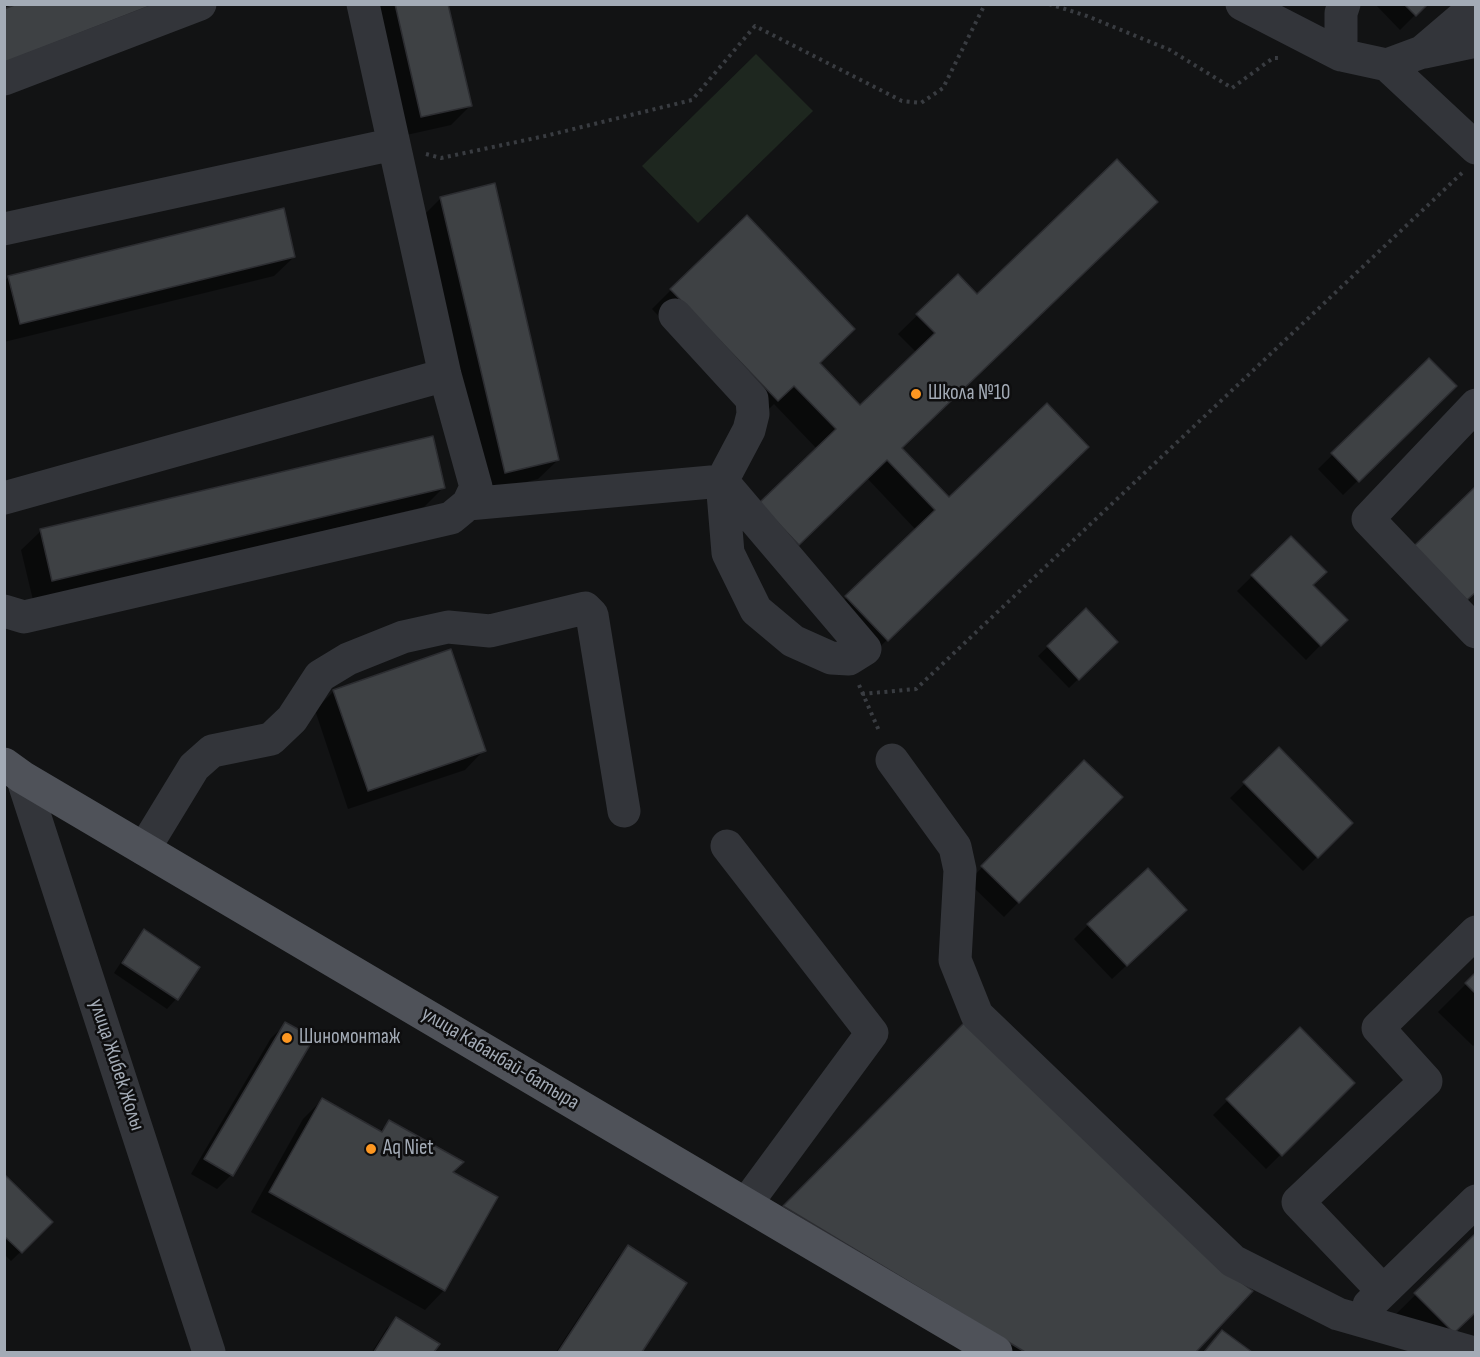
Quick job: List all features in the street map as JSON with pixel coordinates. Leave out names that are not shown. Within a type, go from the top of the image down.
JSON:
[{"type":"main road","name":"улица Кабанбай-батыра","points":[[13,770],[996,1353]]},
{"type":"street","points":[[4,79],[200,4]]},
{"type":"street","points":[[4,611],[24,617],[451,518],[468,504],[476,487],[445,375],[363,4]]},
{"type":"street","points":[[1242,4],[1341,55],[1387,65],[1422,52],[1476,41]]},
{"type":"street","points":[[1341,55],[1341,13],[1344,4]]},
{"type":"street","points":[[1422,52],[1476,6]]},
{"type":"street","points":[[1387,65],[1471,158]]},
{"type":"street","points":[[4,230],[394,144]]},
{"type":"street","points":[[675,315],[752,399],[753,414],[749,430],[722,481],[728,553],[756,610],[794,641],[831,658],[849,659],[865,649],[722,481]]},
{"type":"street","points":[[4,498],[445,375]]},
{"type":"street","points":[[1476,405],[1368,519],[1476,632]]},
{"type":"street","points":[[468,504],[722,481]]},
{"type":"street","points":[[144,849],[194,767],[212,751],[271,739],[292,719],[320,676],[348,659],[403,637],[437,629],[448,627],[490,631],[585,608],[592,615],[624,811]]},
{"type":"street","points":[[892,760],[955,847],[960,870],[955,960],[977,1016],[1233,1261],[1338,1314],[1471,1353]]},
{"type":"street","name":"улица Жибек Жолы","points":[[13,770],[209,1353]]},
{"type":"street","points":[[727,846],[872,1033],[746,1204]]},
{"type":"street","points":[[1383,1291],[1298,1202],[1426,1081],[1377,1028],[1476,932]]},
{"type":"street","points":[[1354,1318],[1476,1201]]},
{"type":"path","points":[[394,144],[441,158],[545,136],[692,100],[755,26],[902,101],[921,103],[943,88],[985,4]]},
{"type":"path","points":[[1049,4],[1087,16],[1170,50],[1232,88],[1273,58],[1285,58]]},
{"type":"path","points":[[862,694],[916,689],[1471,158]]},
{"type":"path","points":[[849,659],[892,760]]},
{"type":"shaded area","points":[[756,54],[813,111],[698,223],[642,166]]},
{"type":"building","points":[[17,4],[155,4],[4,63],[4,9]]},
{"type":"building","points":[[395,4],[448,4],[472,106],[421,117]]},
{"type":"building","points":[[1404,4],[1428,4],[1416,16]]},
{"type":"building","name":"Школа №10","points":[[1117,159],[1158,202],[902,448],[949,497],[1047,403],[1089,447],[888,641],[845,596],[935,510],[887,460],[799,545],[759,503],[836,429],[794,386],[778,401],[670,289],[747,215],[855,329],[820,363],[860,405],[935,333],[916,314],[958,274],[977,294]]},
{"type":"building","points":[[495,183],[559,460],[505,473],[440,197]]},
{"type":"building","points":[[284,208],[295,257],[20,324],[8,276]]},
{"type":"building","points":[[1429,358],[1457,386],[1359,482],[1331,453]]},
{"type":"building","points":[[433,436],[445,488],[52,581],[40,529]]},
{"type":"building","points":[[1476,486],[1476,592],[1467,600],[1414,546]]},
{"type":"building","points":[[1291,536],[1327,572],[1313,585],[1348,620],[1321,646],[1251,575]]},
{"type":"building","points":[[1086,608],[1118,642],[1079,680],[1047,646]]},
{"type":"building","points":[[451,649],[486,751],[368,791],[333,690]]},
{"type":"building","points":[[1279,747],[1353,823],[1318,858],[1243,782]]},
{"type":"building","points":[[1084,760],[1123,797],[1019,903],[981,866]]},
{"type":"building","points":[[1148,868],[1187,910],[1127,966],[1087,924]]},
{"type":"building","points":[[144,929],[200,967],[178,1000],[122,963]]},
{"type":"building","points":[[1476,972],[1476,994],[1465,983]]},
{"type":"building","points":[[285,1022],[314,1038],[233,1176],[204,1159]]},
{"type":"building","points":[[964,1023],[1217,1265],[1253,1291],[1196,1352],[1025,1352],[783,1206]]},
{"type":"building","points":[[1300,1027],[1355,1083],[1282,1156],[1226,1099]]},
{"type":"building","points":[[322,1098],[382,1132],[389,1120],[464,1162],[453,1172],[498,1197],[445,1291],[269,1192]]},
{"type":"building","points":[[4,1174],[53,1222],[22,1253],[4,1236]]},
{"type":"building","points":[[1476,1233],[1476,1312],[1454,1333],[1414,1293]]},
{"type":"building","points":[[628,1245],[687,1283],[642,1352],[558,1352]]},
{"type":"building","points":[[396,1317],[440,1344],[434,1352],[374,1352]]},
{"type":"building","points":[[1222,1330],[1252,1352],[1204,1352]]},
{"type":"place","name":"Школа №10","points":[[916,394]]},
{"type":"place","name":"Шиномонтаж","points":[[287,1038]]},
{"type":"place","name":"Aq Niet","points":[[371,1149]]}]
